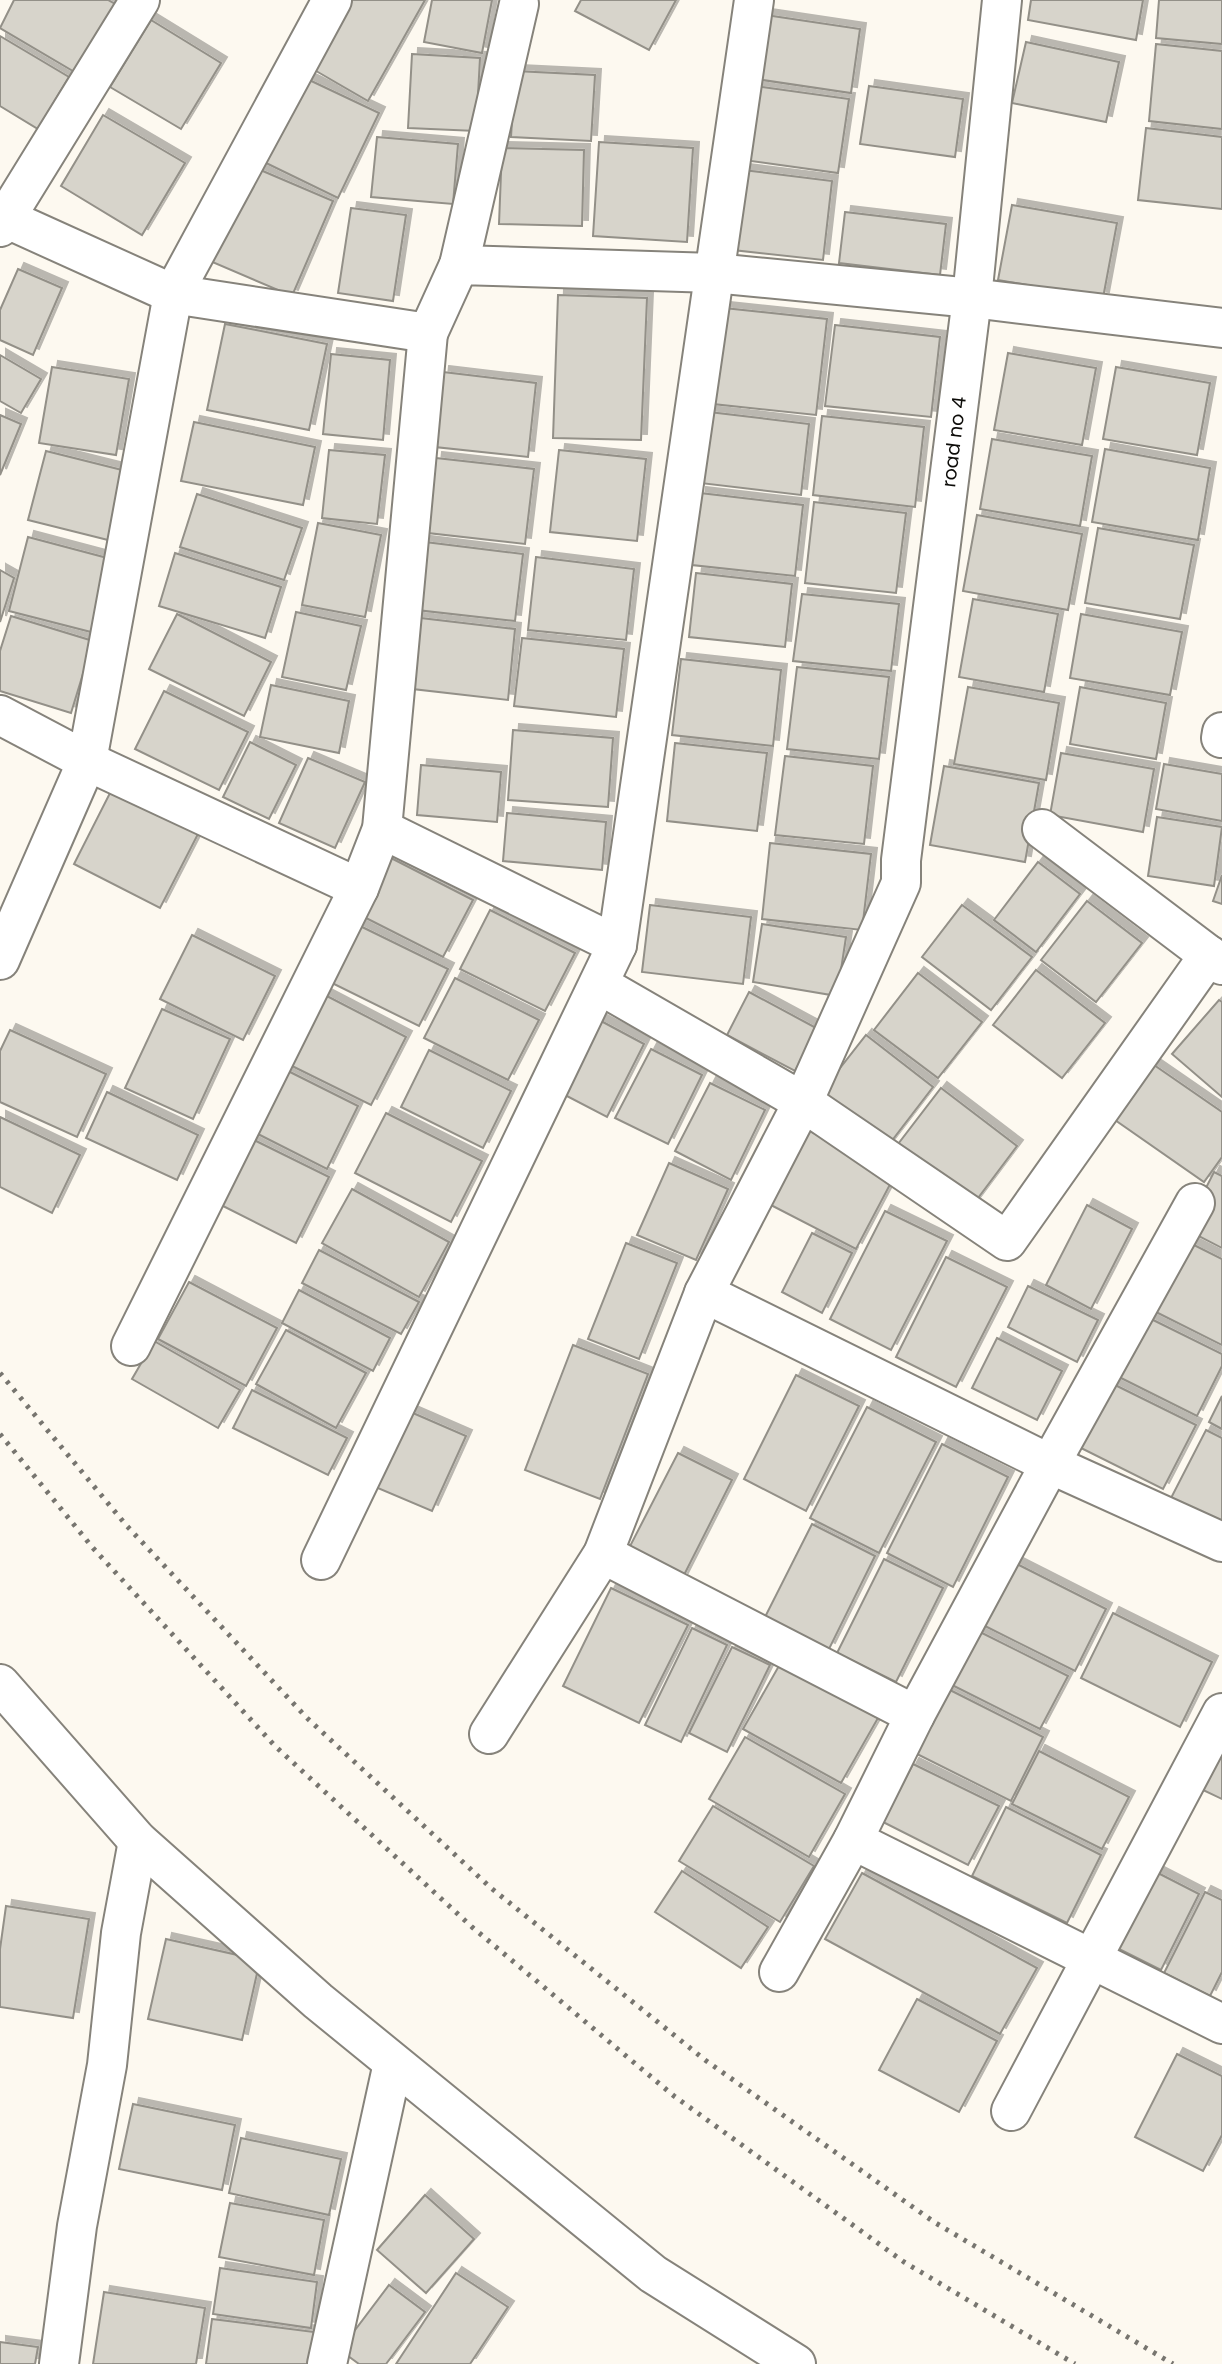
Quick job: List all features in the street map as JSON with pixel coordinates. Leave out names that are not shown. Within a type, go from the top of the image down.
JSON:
[{"type":"street","points":[[140,0],[3,223],[173,293],[428,333]]},
{"type":"street","points":[[0,960],[87,761],[173,293],[332,0]]},
{"type":"street","points":[[321,1560],[617,945],[754,0]]},
{"type":"street","name":"road no 4","points":[[803,1102],[901,883],[901,860],[972,298],[1002,0]]},
{"type":"street","points":[[131,1346],[359,888],[382,829],[428,333],[459,265],[519,4]]},
{"type":"street","points":[[459,265],[714,273],[972,298],[1222,328]]},
{"type":"street","points":[[0,715],[87,761],[359,888]]},
{"type":"street","points":[[1221,738],[1222,732]]},
{"type":"street","points":[[382,829],[617,945]]},
{"type":"street","points":[[600,985],[803,1102],[1007,1241],[1215,960],[1042,829]]},
{"type":"street","points":[[489,1734],[603,1554],[704,1293],[803,1102]]},
{"type":"street","points":[[779,1972],[853,1840],[915,1714],[1050,1464],[1195,1203]]},
{"type":"street","points":[[704,1293],[1050,1464],[1222,1542]]},
{"type":"street","points":[[603,1554],[915,1714]]},
{"type":"street","points":[[0,1684],[138,1841],[393,2063],[653,2274],[796,2364]]},
{"type":"street","points":[[1011,2111],[1222,1713]]},
{"type":"street","points":[[853,1840],[1222,2024]]},
{"type":"street","points":[[59,2364],[77,2226],[107,2065],[121,1933],[138,1841]]},
{"type":"street","points":[[327,2364],[393,2063]]},
{"type":"building","points":[[14,0],[108,0],[124,9],[83,77],[0,28]]},
{"type":"building","points":[[340,0],[425,0],[368,101],[304,64]]},
{"type":"building","points":[[432,0],[492,0],[482,53],[424,42]]},
{"type":"building","points":[[581,0],[676,0],[649,50],[575,11]]},
{"type":"building","points":[[1031,0],[1143,0],[1136,40],[1028,20]]},
{"type":"building","points":[[1159,0],[1222,0],[1222,44],[1156,38]]},
{"type":"building","points":[[759,14],[860,29],[851,93],[749,78]]},
{"type":"building","points":[[151,20],[221,63],[181,129],[110,87]]},
{"type":"building","points":[[0,36],[69,77],[38,129],[0,106]]},
{"type":"building","points":[[1026,42],[1119,62],[1106,122],[1012,103]]},
{"type":"building","points":[[1156,44],[1222,51],[1222,129],[1149,121]]},
{"type":"building","points":[[412,54],[480,58],[476,131],[408,128]]},
{"type":"building","points":[[515,71],[595,75],[591,141],[511,137]]},
{"type":"building","points":[[305,78],[379,113],[338,198],[264,162]]},
{"type":"building","points":[[747,85],[849,99],[838,173],[736,159]]},
{"type":"building","points":[[869,86],[963,99],[955,157],[860,144]]},
{"type":"building","points":[[103,115],[185,163],[142,235],[61,186]]},
{"type":"building","points":[[1146,128],[1222,137],[1222,209],[1138,200]]},
{"type":"building","points":[[377,137],[458,144],[453,204],[371,197]]},
{"type":"building","points":[[599,142],[693,148],[687,242],[593,236]]},
{"type":"building","points":[[502,148],[584,150],[582,226],[499,224]]},
{"type":"building","points":[[251,166],[333,201],[292,296],[210,261]]},
{"type":"building","points":[[743,170],[832,181],[823,260],[733,250]]},
{"type":"building","points":[[1012,205],[1117,223],[1103,298],[998,280]]},
{"type":"building","points":[[351,208],[406,215],[393,301],[338,293]]},
{"type":"building","points":[[845,212],[946,224],[940,275],[839,263]]},
{"type":"building","points":[[18,269],[62,288],[33,355],[0,340],[0,310]]},
{"type":"building","points":[[558,295],[647,298],[641,440],[553,438]]},
{"type":"building","points":[[724,308],[827,319],[816,415],[713,404]]},
{"type":"building","points":[[225,324],[327,344],[309,430],[207,410]]},
{"type":"building","points":[[835,325],[940,337],[931,417],[825,406]]},
{"type":"building","points":[[1008,353],[1096,368],[1082,445],[994,430]]},
{"type":"building","points":[[331,354],[390,360],[383,440],[323,434]]},
{"type":"building","points":[[0,355],[41,379],[21,413],[0,401]]},
{"type":"building","points":[[52,367],[129,379],[116,455],[39,443]]},
{"type":"building","points":[[1116,367],[1210,383],[1197,455],[1103,439]]},
{"type":"building","points":[[443,372],[536,383],[528,457],[435,447]]},
{"type":"building","points":[[709,412],[809,424],[801,495],[700,483]]},
{"type":"building","points":[[0,415],[21,424],[0,475]]},
{"type":"building","points":[[822,416],[924,427],[915,507],[813,495]]},
{"type":"building","points":[[194,422],[315,447],[303,505],[181,481]]},
{"type":"building","points":[[992,439],[1092,456],[1080,526],[980,509]]},
{"type":"building","points":[[1105,449],[1210,468],[1198,540],[1092,522]]},
{"type":"building","points":[[329,450],[385,455],[377,524],[322,518]]},
{"type":"building","points":[[559,450],[646,459],[637,541],[550,532]]},
{"type":"building","points":[[46,451],[130,472],[112,541],[28,520]]},
{"type":"building","points":[[436,458],[534,469],[525,544],[428,533]]},
{"type":"building","points":[[700,493],[803,505],[795,576],[692,565]]},
{"type":"building","points":[[197,494],[302,528],[284,580],[180,547]]},
{"type":"building","points":[[814,502],[906,513],[896,593],[805,583]]},
{"type":"building","points":[[977,515],[1082,534],[1068,610],[963,591]]},
{"type":"building","points":[[318,523],[381,535],[365,617],[302,605]]},
{"type":"building","points":[[1098,528],[1194,545],[1180,619],[1085,603]]},
{"type":"building","points":[[28,537],[111,559],[91,632],[9,611]]},
{"type":"building","points":[[425,542],[523,554],[515,621],[417,610]]},
{"type":"building","points":[[175,553],[281,587],[265,638],[159,606]]},
{"type":"building","points":[[536,557],[634,569],[626,640],[528,630]]},
{"type":"building","points":[[0,570],[14,578],[0,622]]},
{"type":"building","points":[[696,573],[792,584],[785,647],[689,637]]},
{"type":"building","points":[[802,594],[899,604],[891,671],[793,661]]},
{"type":"building","points":[[973,599],[1058,614],[1044,692],[959,677]]},
{"type":"building","points":[[296,612],[361,626],[346,690],[282,677]]},
{"type":"building","points":[[177,614],[271,662],[244,716],[149,669]]},
{"type":"building","points":[[1081,614],[1182,632],[1170,695],[1070,678]]},
{"type":"building","points":[[11,616],[93,641],[71,713],[0,691],[0,651]]},
{"type":"building","points":[[412,617],[515,629],[508,700],[404,688]]},
{"type":"building","points":[[522,638],[624,649],[616,717],[514,706]]},
{"type":"building","points":[[681,659],[781,670],[773,746],[672,735]]},
{"type":"building","points":[[797,667],[889,677],[879,759],[787,749]]},
{"type":"building","points":[[271,685],[349,701],[339,753],[260,737]]},
{"type":"building","points":[[968,687],[1059,703],[1046,780],[954,764]]},
{"type":"building","points":[[1080,687],[1166,703],[1156,759],[1070,744]]},
{"type":"building","points":[[164,691],[248,732],[219,790],[135,749]]},
{"type":"building","points":[[513,730],[613,738],[608,807],[508,800]]},
{"type":"building","points":[[250,742],[296,765],[269,819],[223,797]]},
{"type":"building","points":[[675,743],[767,753],[757,831],[667,821]]},
{"type":"building","points":[[1061,753],[1154,769],[1143,832],[1050,815]]},
{"type":"building","points":[[785,756],[873,766],[864,844],[775,835]]},
{"type":"building","points":[[308,758],[365,782],[335,848],[279,823]]},
{"type":"building","points":[[1164,764],[1222,774],[1222,821],[1156,809]]},
{"type":"building","points":[[421,765],[501,772],[497,822],[417,815]]},
{"type":"building","points":[[944,766],[1039,783],[1025,862],[930,845]]},
{"type":"building","points":[[111,791],[198,834],[160,908],[74,864]]},
{"type":"building","points":[[507,813],[606,822],[602,870],[503,861]]},
{"type":"building","points":[[1157,817],[1222,827],[1214,886],[1148,876]]},
{"type":"building","points":[[770,843],[871,854],[862,930],[762,919]]},
{"type":"building","points":[[391,858],[473,900],[443,957],[362,916]]},
{"type":"building","points":[[1038,862],[1080,894],[1036,952],[994,920]]},
{"type":"building","points":[[1222,875],[1222,904],[1213,901]]},
{"type":"building","points":[[1087,901],[1142,943],[1096,1002],[1041,960]]},
{"type":"building","points":[[650,905],[751,917],[743,984],[642,972]]},
{"type":"building","points":[[962,905],[1032,957],[991,1010],[922,957]]},
{"type":"building","points":[[490,910],[575,953],[545,1011],[460,969]]},
{"type":"building","points":[[762,924],[846,937],[837,996],[753,982]]},
{"type":"building","points":[[358,925],[448,969],[419,1026],[330,982]]},
{"type":"building","points":[[192,935],[275,976],[243,1040],[160,999]]},
{"type":"building","points":[[1036,970],[1105,1023],[1062,1078],[993,1025]]},
{"type":"building","points":[[918,973],[982,1022],[938,1078],[874,1030]]},
{"type":"building","points":[[455,978],[539,1020],[508,1080],[424,1038]]},
{"type":"building","points":[[749,992],[818,1029],[795,1071],[727,1035]]},
{"type":"building","points":[[323,994],[406,1037],[371,1105],[288,1064]]},
{"type":"building","points":[[1219,1000],[1222,1002],[1222,1097],[1172,1054]]},
{"type":"building","points":[[162,1009],[230,1039],[193,1119],[125,1088]]},
{"type":"building","points":[[601,1021],[644,1044],[607,1117],[563,1094]]},
{"type":"building","points":[[10,1030],[106,1074],[77,1137],[0,1102],[0,1051]]},
{"type":"building","points":[[866,1035],[933,1087],[887,1147],[819,1095]]},
{"type":"building","points":[[651,1049],[702,1075],[668,1144],[615,1118]]},
{"type":"building","points":[[429,1050],[511,1091],[483,1148],[401,1107]]},
{"type":"building","points":[[1154,1065],[1222,1112],[1222,1157],[1204,1182],[1115,1120]]},
{"type":"building","points":[[284,1069],[358,1106],[327,1169],[252,1131]]},
{"type":"building","points":[[710,1083],[765,1110],[731,1180],[675,1151]]},
{"type":"building","points":[[941,1088],[1017,1146],[972,1206],[895,1148]]},
{"type":"building","points":[[107,1092],[198,1135],[177,1180],[86,1138]]},
{"type":"building","points":[[386,1113],[482,1161],[451,1222],[355,1173]]},
{"type":"building","points":[[0,1117],[80,1155],[52,1213],[0,1187]]},
{"type":"building","points":[[804,1128],[895,1175],[856,1249],[765,1202]]},
{"type":"building","points":[[252,1139],[329,1177],[296,1243],[219,1204]]},
{"type":"building","points":[[669,1163],[728,1189],[696,1260],[637,1235]]},
{"type":"building","points":[[1214,1172],[1222,1176],[1222,1248],[1185,1229]]},
{"type":"building","points":[[352,1189],[449,1242],[419,1297],[322,1243]]},
{"type":"building","points":[[1087,1205],[1132,1229],[1091,1309],[1046,1285]]},
{"type":"building","points":[[885,1211],[947,1241],[891,1350],[830,1319]]},
{"type":"building","points":[[812,1233],[852,1253],[822,1313],[782,1292]]},
{"type":"building","points":[[1182,1239],[1222,1259],[1222,1345],[1148,1308]]},
{"type":"building","points":[[626,1243],[677,1263],[639,1359],[588,1339]]},
{"type":"building","points":[[319,1250],[419,1302],[401,1334],[302,1283]]},
{"type":"building","points":[[946,1257],[1007,1287],[956,1387],[896,1357]]},
{"type":"building","points":[[189,1282],[277,1328],[246,1386],[158,1339]]},
{"type":"building","points":[[1028,1286],[1098,1320],[1077,1362],[1008,1327]]},
{"type":"building","points":[[299,1290],[390,1338],[373,1371],[282,1323]]},
{"type":"building","points":[[1143,1315],[1222,1354],[1222,1366],[1197,1416],[1113,1374]]},
{"type":"building","points":[[286,1330],[366,1373],[336,1428],[256,1384]]},
{"type":"building","points":[[997,1338],[1062,1371],[1037,1420],[972,1388]]},
{"type":"building","points":[[154,1341],[240,1390],[218,1428],[132,1379]]},
{"type":"building","points":[[573,1345],[648,1374],[600,1499],[525,1470]]},
{"type":"building","points":[[796,1375],[859,1406],[806,1511],[744,1479]]},
{"type":"building","points":[[1109,1382],[1196,1425],[1163,1489],[1077,1446]]},
{"type":"building","points":[[252,1390],[347,1438],[328,1475],[233,1428]]},
{"type":"building","points":[[1222,1396],[1222,1429],[1209,1422]]},
{"type":"building","points":[[867,1407],[936,1442],[879,1553],[810,1518]]},
{"type":"building","points":[[406,1410],[466,1436],[432,1511],[373,1486]]},
{"type":"building","points":[[1206,1430],[1222,1438],[1222,1524],[1171,1498]]},
{"type":"building","points":[[942,1444],[1008,1477],[953,1587],[887,1553]]},
{"type":"building","points":[[678,1453],[732,1480],[682,1579],[627,1552]]},
{"type":"building","points":[[812,1524],[875,1556],[829,1649],[765,1617]]},
{"type":"building","points":[[884,1559],[943,1588],[896,1682],[837,1653]]},
{"type":"building","points":[[1011,1561],[1106,1609],[1075,1671],[979,1623]]},
{"type":"building","points":[[611,1588],[688,1625],[639,1723],[563,1686]]},
{"type":"building","points":[[1113,1613],[1212,1662],[1180,1727],[1081,1678]]},
{"type":"building","points":[[692,1628],[727,1645],[681,1742],[645,1725]]},
{"type":"building","points":[[976,1630],[1068,1676],[1040,1729],[950,1684]]},
{"type":"building","points":[[732,1647],[770,1665],[727,1752],[689,1733]]},
{"type":"building","points":[[780,1664],[878,1718],[841,1783],[743,1729]]},
{"type":"building","points":[[944,1687],[1043,1737],[1011,1801],[911,1751]]},
{"type":"building","points":[[745,1737],[845,1794],[809,1857],[709,1799]]},
{"type":"building","points":[[1039,1751],[1129,1797],[1102,1849],[1012,1804]]},
{"type":"building","points":[[1222,1753],[1222,1799],[1203,1790]]},
{"type":"building","points":[[913,1764],[999,1806],[968,1865],[883,1822]]},
{"type":"building","points":[[713,1806],[814,1866],[780,1922],[679,1861]]},
{"type":"building","points":[[1006,1807],[1101,1855],[1067,1923],[972,1876]]},
{"type":"building","points":[[682,1871],[768,1927],[741,1968],[655,1912]]},
{"type":"building","points":[[1156,1872],[1199,1894],[1161,1970],[1117,1948]]},
{"type":"building","points":[[862,1873],[1037,1968],[1000,2034],[825,1939]]},
{"type":"building","points":[[1205,1892],[1222,1900],[1222,1972],[1210,1996],[1164,1973]]},
{"type":"building","points":[[6,1906],[89,1919],[73,2018],[0,2007],[0,1949]]},
{"type":"building","points":[[166,1939],[260,1960],[242,2040],[148,2019]]},
{"type":"building","points":[[917,1999],[997,2041],[959,2112],[879,2070]]},
{"type":"building","points":[[1177,2054],[1222,2076],[1222,2135],[1203,2171],[1135,2137]]},
{"type":"building","points":[[133,2104],[235,2125],[222,2190],[119,2169]]},
{"type":"building","points":[[241,2138],[341,2159],[329,2215],[229,2193]]},
{"type":"building","points":[[425,2195],[474,2239],[426,2293],[377,2250]]},
{"type":"building","points":[[230,2203],[324,2220],[314,2275],[219,2257]]},
{"type":"building","points":[[220,2268],[317,2282],[311,2328],[213,2314]]},
{"type":"building","points":[[456,2273],[508,2307],[470,2364],[396,2364]]},
{"type":"building","points":[[389,2285],[425,2312],[386,2364],[359,2364],[340,2350]]},
{"type":"building","points":[[104,2292],[205,2308],[196,2364],[93,2364]]},
{"type":"building","points":[[212,2319],[314,2332],[309,2364],[206,2364]]},
{"type":"building","points":[[0,2342],[38,2347],[35,2364],[0,2364]]},
{"type":"railway","points":[[0,1373],[126,1525],[307,1718],[491,1888],[705,2060],[934,2222],[1173,2364]]},
{"type":"railway","points":[[0,1434],[93,1548],[275,1746],[472,1927],[674,2096],[904,2262],[1075,2364]]}]
